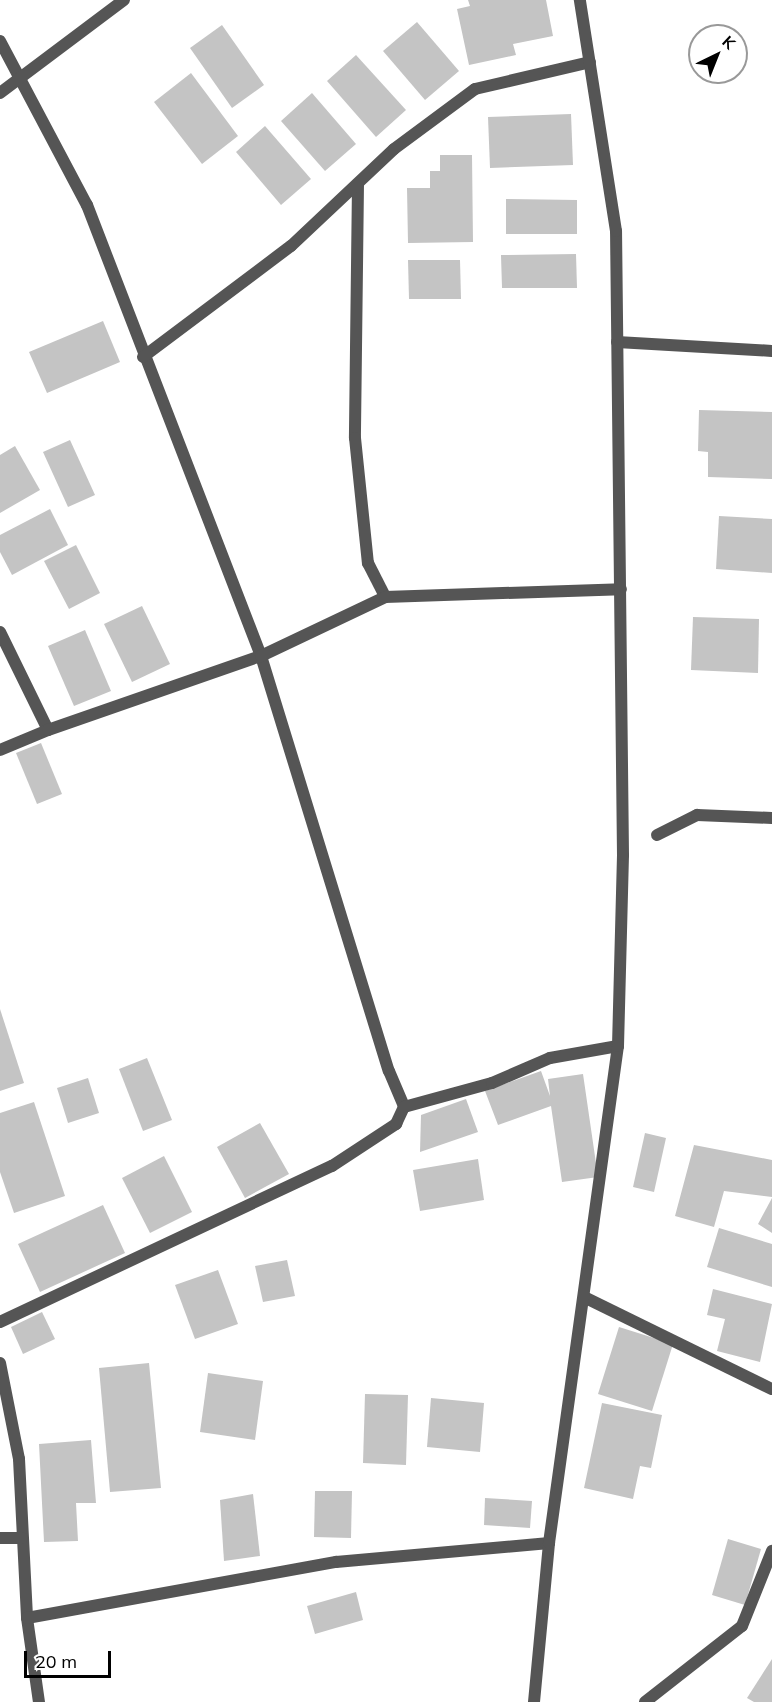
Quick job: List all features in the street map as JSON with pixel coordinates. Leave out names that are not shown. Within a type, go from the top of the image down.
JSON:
[{"type":"street","points":[[0,93],[124,0]]},
{"type":"street","points":[[534,1702],[549,1543],[586,1298],[618,1046],[623,855],[616,231],[580,0]]},
{"type":"street","points":[[0,41],[21,76],[87,205],[143,357],[261,656],[389,1071],[404,1107],[396,1124],[332,1166],[0,1322]]},
{"type":"street","points":[[143,357],[291,246],[394,149],[475,89],[590,62]]},
{"type":"street","points":[[358,184],[355,438],[368,563],[386,597]]},
{"type":"street","points":[[617,342],[772,351]]},
{"type":"street","points":[[0,750],[48,730],[261,656],[386,597],[621,589]]},
{"type":"street","points":[[0,633],[48,730]]},
{"type":"street","points":[[657,835],[697,815],[772,818]]},
{"type":"street","points":[[404,1107],[492,1083],[550,1058],[618,1046]]},
{"type":"street","points":[[586,1298],[772,1389]]},
{"type":"street","points":[[0,1363],[19,1459],[27,1618],[39,1702]]},
{"type":"street","points":[[0,1538],[22,1538]]},
{"type":"street","points":[[27,1618],[336,1562],[549,1543]]},
{"type":"street","points":[[645,1702],[742,1626],[772,1551]]},
{"type":"building","points":[[468,0],[546,0],[553,36],[513,44],[516,55],[469,65],[457,9],[470,6]]},
{"type":"building","points":[[417,22],[459,71],[425,100],[383,51]]},
{"type":"building","points":[[222,25],[264,85],[232,108],[190,48]]},
{"type":"building","points":[[356,55],[406,110],[376,137],[327,81]]},
{"type":"building","points":[[191,73],[238,136],[202,164],[154,102]]},
{"type":"building","points":[[312,93],[356,144],[325,171],[281,121]]},
{"type":"building","points":[[571,114],[573,165],[490,168],[488,117]]},
{"type":"building","points":[[265,126],[311,179],[281,205],[236,152]]},
{"type":"building","points":[[440,155],[472,155],[473,242],[408,243],[407,188],[430,188],[430,171],[440,171]]},
{"type":"building","points":[[506,199],[577,200],[577,234],[506,234]]},
{"type":"building","points":[[576,254],[577,288],[502,288],[501,255]]},
{"type":"building","points":[[408,260],[460,260],[461,299],[409,299]]},
{"type":"building","points":[[103,321],[120,362],[47,393],[29,352]]},
{"type":"building","points":[[699,410],[772,412],[772,479],[708,477],[708,452],[698,451]]},
{"type":"building","points":[[70,440],[95,495],[68,507],[43,452]]},
{"type":"building","points":[[15,446],[40,490],[0,513],[0,455]]},
{"type":"building","points":[[50,509],[68,545],[12,575],[0,552],[0,535]]},
{"type":"building","points":[[719,516],[772,519],[772,573],[716,569]]},
{"type":"building","points":[[76,545],[100,593],[69,609],[44,561]]},
{"type":"building","points":[[142,606],[170,664],[132,682],[104,624]]},
{"type":"building","points":[[693,617],[759,619],[758,673],[691,670]]},
{"type":"building","points":[[85,630],[111,691],[74,706],[48,646]]},
{"type":"building","points":[[41,743],[62,794],[37,804],[16,753]]},
{"type":"building","points":[[0,1009],[24,1083],[0,1091]]},
{"type":"building","points":[[147,1058],[172,1120],[143,1131],[119,1069]]},
{"type":"building","points":[[541,1071],[550,1096],[548,1079],[583,1074],[598,1177],[562,1182],[551,1106],[498,1125],[485,1091]]},
{"type":"building","points":[[88,1078],[99,1113],[68,1123],[57,1088]]},
{"type":"building","points":[[466,1099],[478,1132],[420,1152],[421,1115]]},
{"type":"building","points":[[34,1102],[65,1196],[14,1213],[0,1172],[0,1113]]},
{"type":"building","points":[[260,1123],[289,1174],[245,1198],[217,1147]]},
{"type":"building","points":[[645,1133],[666,1138],[654,1192],[633,1187]]},
{"type":"building","points":[[694,1145],[772,1160],[772,1197],[724,1191],[714,1227],[675,1216]]},
{"type":"building","points":[[164,1156],[192,1212],[150,1233],[122,1178]]},
{"type":"building","points":[[478,1159],[484,1200],[420,1211],[413,1170]]},
{"type":"building","points":[[772,1198],[772,1233],[758,1224]]},
{"type":"building","points":[[103,1205],[125,1253],[40,1292],[18,1244]]},
{"type":"building","points":[[719,1228],[772,1244],[772,1287],[707,1267]]},
{"type":"building","points":[[287,1260],[295,1296],[263,1302],[255,1266]]},
{"type":"building","points":[[218,1270],[238,1324],[195,1339],[175,1285]]},
{"type":"building","points":[[713,1289],[772,1304],[760,1362],[717,1351],[725,1319],[707,1315]]},
{"type":"building","points":[[42,1312],[55,1339],[23,1354],[11,1327]]},
{"type":"building","points":[[619,1327],[673,1344],[652,1411],[598,1394]]},
{"type":"building","points":[[149,1363],[161,1488],[110,1492],[99,1368]]},
{"type":"building","points":[[208,1373],[263,1381],[255,1440],[200,1432]]},
{"type":"building","points":[[365,1394],[408,1395],[406,1465],[363,1463]]},
{"type":"building","points":[[431,1398],[484,1403],[480,1452],[427,1447]]},
{"type":"building","points":[[602,1403],[662,1415],[651,1468],[640,1466],[633,1499],[584,1488]]},
{"type":"building","points":[[91,1440],[96,1503],[76,1503],[78,1541],[44,1542],[39,1444]]},
{"type":"building","points":[[315,1491],[352,1491],[351,1538],[314,1537]]},
{"type":"building","points":[[253,1494],[260,1556],[224,1561],[220,1500]]},
{"type":"building","points":[[485,1498],[532,1501],[530,1528],[484,1525]]},
{"type":"building","points":[[728,1539],[761,1549],[745,1605],[712,1595]]},
{"type":"building","points":[[356,1592],[363,1620],[315,1634],[307,1606]]},
{"type":"building","points":[[772,1659],[772,1702],[754,1702],[747,1698]]}]
